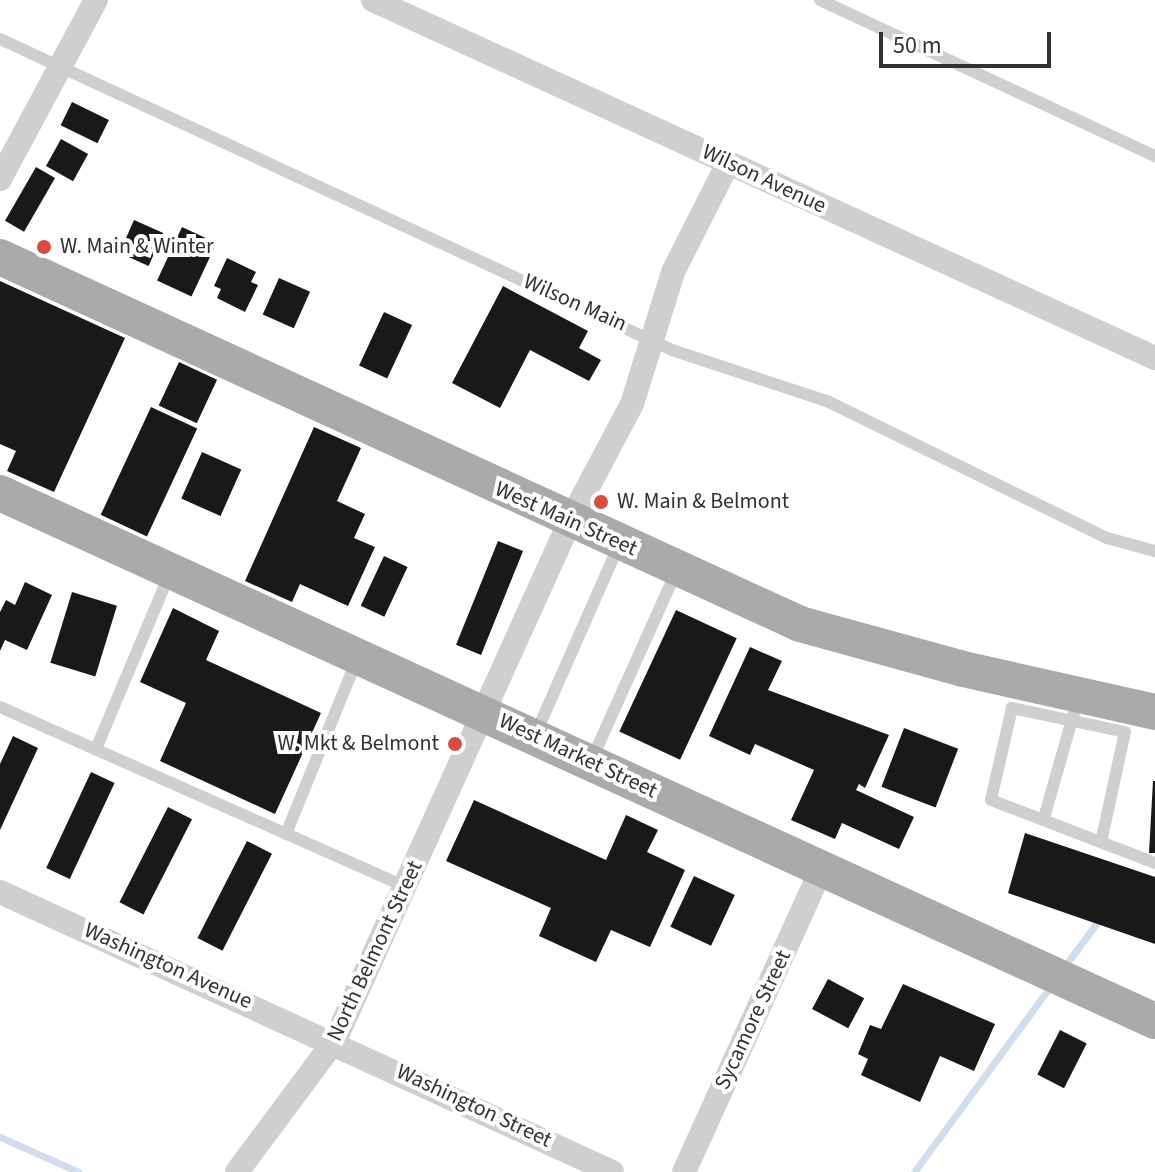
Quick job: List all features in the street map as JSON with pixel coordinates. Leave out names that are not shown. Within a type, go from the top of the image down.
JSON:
[{"type":"main road","name":"West Main Street","points":[[0,257],[800,624],[1015,695],[1075,708],[1155,712]]},
{"type":"main road","name":"West Market Street","points":[[0,493],[1155,1021]]},
{"type":"street","points":[[0,179],[96,0]]},
{"type":"street","name":"Wilson Avenue","points":[[373,0],[1155,358]]},
{"type":"street","name":"North Belmont Street","points":[[237,1172],[335,1040],[570,521],[632,404],[673,272],[728,163]]},
{"type":"street","name":"Sycamore Street","points":[[684,1172],[822,868]]},
{"type":"street","name":"Washington Avenue","points":[[0,892],[335,1040]]},
{"type":"street","name":"Washington Street","points":[[335,1040],[612,1172]]},
{"type":"lane","points":[[820,0],[1155,156]]},
{"type":"lane","name":"Wilson Main","points":[[0,39],[653,341],[829,402],[1107,538],[1155,551]]},
{"type":"lane","points":[[534,736],[620,544]]},
{"type":"lane","points":[[590,762],[677,569]]},
{"type":"lane","points":[[96,749],[171,571]]},
{"type":"lane","points":[[286,834],[358,657]]},
{"type":"lane","points":[[1015,695],[991,800],[1102,838],[1155,863]]},
{"type":"lane","points":[[0,707],[406,887]]},
{"type":"lane","points":[[1044,818],[1075,708],[1125,732],[1102,838]]},
{"type":"building","points":[[72,102],[109,120],[97,143],[61,125]]},
{"type":"building","points":[[61,139],[88,154],[73,181],[46,166]]},
{"type":"building","points":[[36,167],[55,178],[24,232],[5,221]]},
{"type":"building","points":[[134,220],[163,233],[149,266],[119,253]]},
{"type":"building","points":[[182,227],[216,243],[192,297],[157,280]]},
{"type":"building","points":[[227,258],[256,272],[251,282],[258,285],[245,312],[217,298],[221,289],[214,286]]},
{"type":"building","points":[[279,278],[310,292],[294,328],[263,315]]},
{"type":"building","points":[[0,281],[125,338],[54,492],[7,471],[16,451],[0,444]]},
{"type":"building","points":[[503,286],[588,331],[579,348],[601,360],[589,381],[530,350],[500,408],[452,383]]},
{"type":"building","points":[[384,312],[412,325],[387,379],[359,365]]},
{"type":"building","points":[[179,362],[217,380],[197,423],[159,406]]},
{"type":"building","points":[[151,407],[197,429],[147,536],[101,515]]},
{"type":"building","points":[[314,427],[361,448],[337,501],[365,514],[354,538],[375,547],[348,606],[300,584],[292,602],[245,581]]},
{"type":"building","points":[[202,452],[241,469],[221,516],[181,499]]},
{"type":"building","points":[[498,541],[523,551],[481,655],[456,645]]},
{"type":"building","points":[[384,556],[408,567],[384,617],[361,606]]},
{"type":"building","points":[[25,582],[52,595],[27,650],[5,640],[0,651],[0,612],[6,600],[15,605]]},
{"type":"building","points":[[72,592],[117,606],[95,677],[50,663]]},
{"type":"building","points":[[173,608],[219,631],[206,660],[321,713],[275,814],[160,761],[186,703],[140,682]]},
{"type":"building","points":[[676,610],[737,638],[680,760],[619,731]]},
{"type":"building","points":[[750,647],[782,661],[768,690],[889,735],[865,788],[859,784],[856,790],[914,817],[899,849],[842,823],[835,839],[791,820],[814,770],[755,744],[750,755],[709,736]]},
{"type":"building","points":[[904,728],[958,749],[936,808],[881,787]]},
{"type":"building","points":[[13,736],[38,748],[0,830],[0,764]]},
{"type":"building","points":[[91,772],[115,783],[70,879],[46,868]]},
{"type":"building","points":[[1153,781],[1155,853],[1149,853]]},
{"type":"building","points":[[474,800],[606,860],[626,815],[658,830],[647,852],[685,870],[650,947],[611,930],[596,962],[539,936],[551,908],[446,861]]},
{"type":"building","points":[[168,807],[192,819],[143,915],[119,902]]},
{"type":"building","points":[[1025,833],[1155,877],[1155,944],[1008,893]]},
{"type":"building","points":[[247,841],[272,854],[222,951],[198,938]]},
{"type":"building","points":[[694,876],[735,895],[711,946],[670,927]]},
{"type":"building","points":[[828,979],[864,998],[848,1028],[812,1009]]},
{"type":"building","points":[[903,984],[995,1024],[974,1071],[940,1056],[920,1102],[861,1075],[868,1059],[858,1054],[870,1025],[881,1029]]},
{"type":"building","points":[[1060,1030],[1087,1044],[1064,1088],[1037,1075]]},
{"type":"waterway","points":[[1064,967],[1102,916]]},
{"type":"waterway","points":[[914,1172],[1052,984]]},
{"type":"waterway","points":[[0,1137],[79,1172]]},
{"type":"place","name":"W. Main & Winter","points":[[44,247]]},
{"type":"place","name":"W. Main & Belmont","points":[[601,502]]},
{"type":"place","name":"W. Mkt & Belmont","points":[[455,744]]}]
